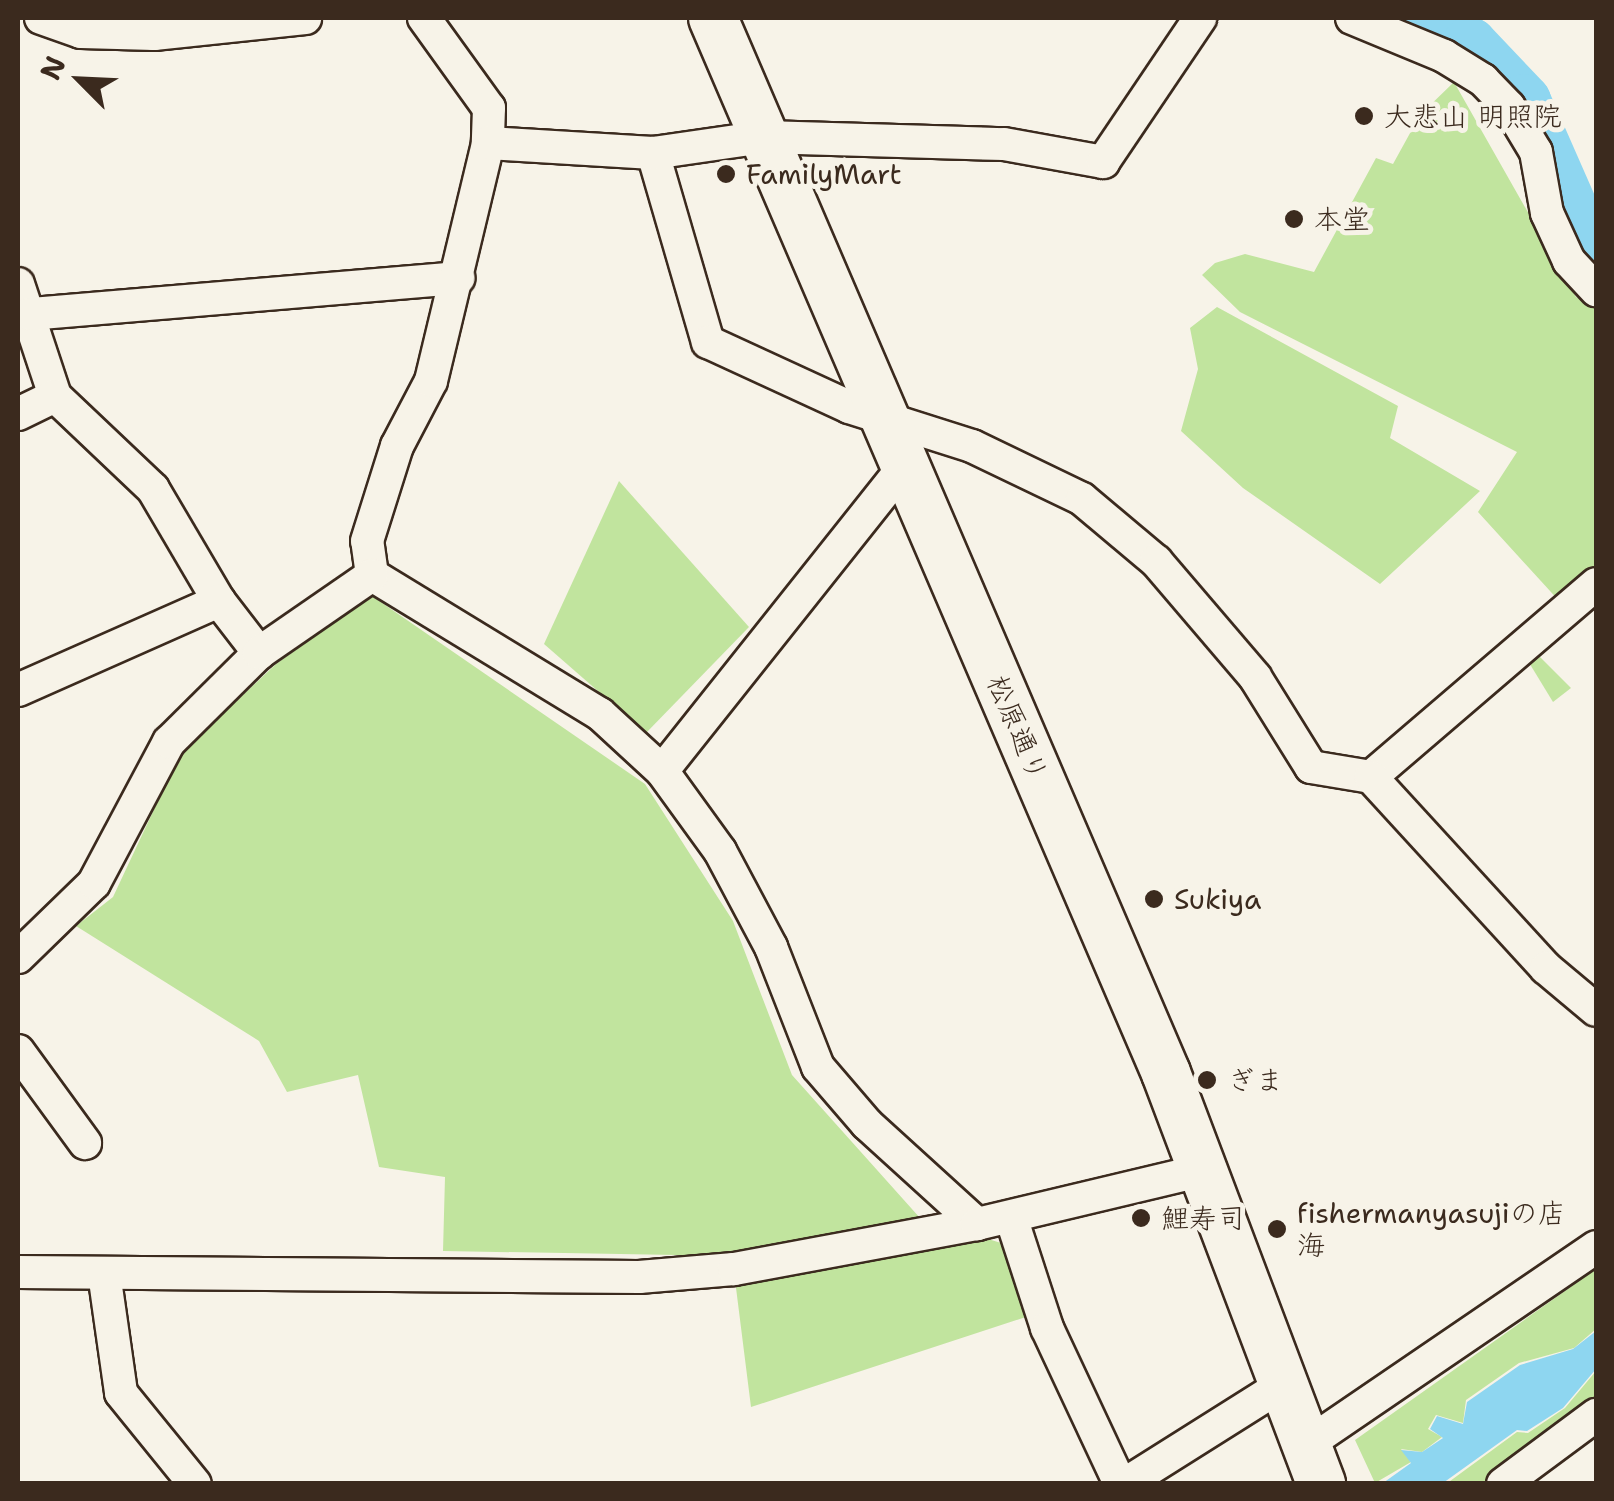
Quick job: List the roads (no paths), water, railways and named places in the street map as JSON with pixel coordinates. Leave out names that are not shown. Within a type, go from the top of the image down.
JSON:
[{"type":"main road","name":"松原通り","points":[[714,18],[1166,1074],[1279,1388],[1312,1464]]},
{"type":"street","points":[[41,18],[81,32],[154,34],[305,18]]},
{"type":"street","points":[[372,575],[368,541],[397,446],[431,381],[488,144],[489,108],[422,18]]},
{"type":"street","points":[[488,144],[653,153],[764,137],[1004,144],[1103,162],[1200,18]]},
{"type":"street","points":[[1352,18],[1403,25],[1484,80],[1510,107],[1536,152],[1547,213],[1569,262],[1596,290]]},
{"type":"street","points":[[653,153],[708,342],[884,419],[972,446],[1082,499],[1169,576],[1255,677],[1311,767],[1371,777],[1546,968],[1596,1010]]},
{"type":"street","points":[[259,653],[219,601],[153,489],[55,396],[24,299],[458,278]]},
{"type":"street","points":[[18,414],[55,396]]},
{"type":"street","points":[[662,771],[905,466]]},
{"type":"street","points":[[18,957],[94,883],[169,742],[259,653],[372,575]]},
{"type":"street","points":[[372,575],[600,714],[662,771],[720,851],[771,946],[818,1067],[867,1124],[977,1224]]},
{"type":"street","points":[[1371,777],[1596,584]]},
{"type":"street","points":[[18,690],[219,601]]},
{"type":"street","points":[[18,1050],[86,1143]]},
{"type":"street","points":[[18,1272],[639,1277],[734,1268],[977,1224],[1200,1171]]},
{"type":"street","points":[[1010,1217],[1047,1328],[1122,1484],[1279,1388]]},
{"type":"street","points":[[1312,1464],[1596,1247]]},
{"type":"street","points":[[104,1272],[121,1393],[195,1484]]},
{"type":"street","points":[[1502,1484],[1596,1415]]},
{"type":"water","points":[[1596,1331],[1596,1369],[1563,1408],[1527,1431],[1517,1430],[1443,1483],[1383,1483],[1411,1463],[1401,1450],[1422,1452],[1443,1438],[1430,1429],[1437,1416],[1463,1424],[1467,1402],[1520,1365],[1573,1349]]},
{"type":"waterway","points":[[1414,18],[1469,44],[1523,101],[1596,267]]},
{"type":"place","name":"大悲山 明照院","points":[[1364,116]]},
{"type":"place","name":"FamilyMart","points":[[726,174]]},
{"type":"place","name":"本堂","points":[[1294,219]]},
{"type":"place","name":"Sukiya","points":[[1154,899]]},
{"type":"place","name":"ぎま","points":[[1207,1080]]},
{"type":"place","name":"鯉寿司","points":[[1141,1218]]},
{"type":"place","name":"fishermanyasujiの店 海","points":[[1277,1229]]}]
